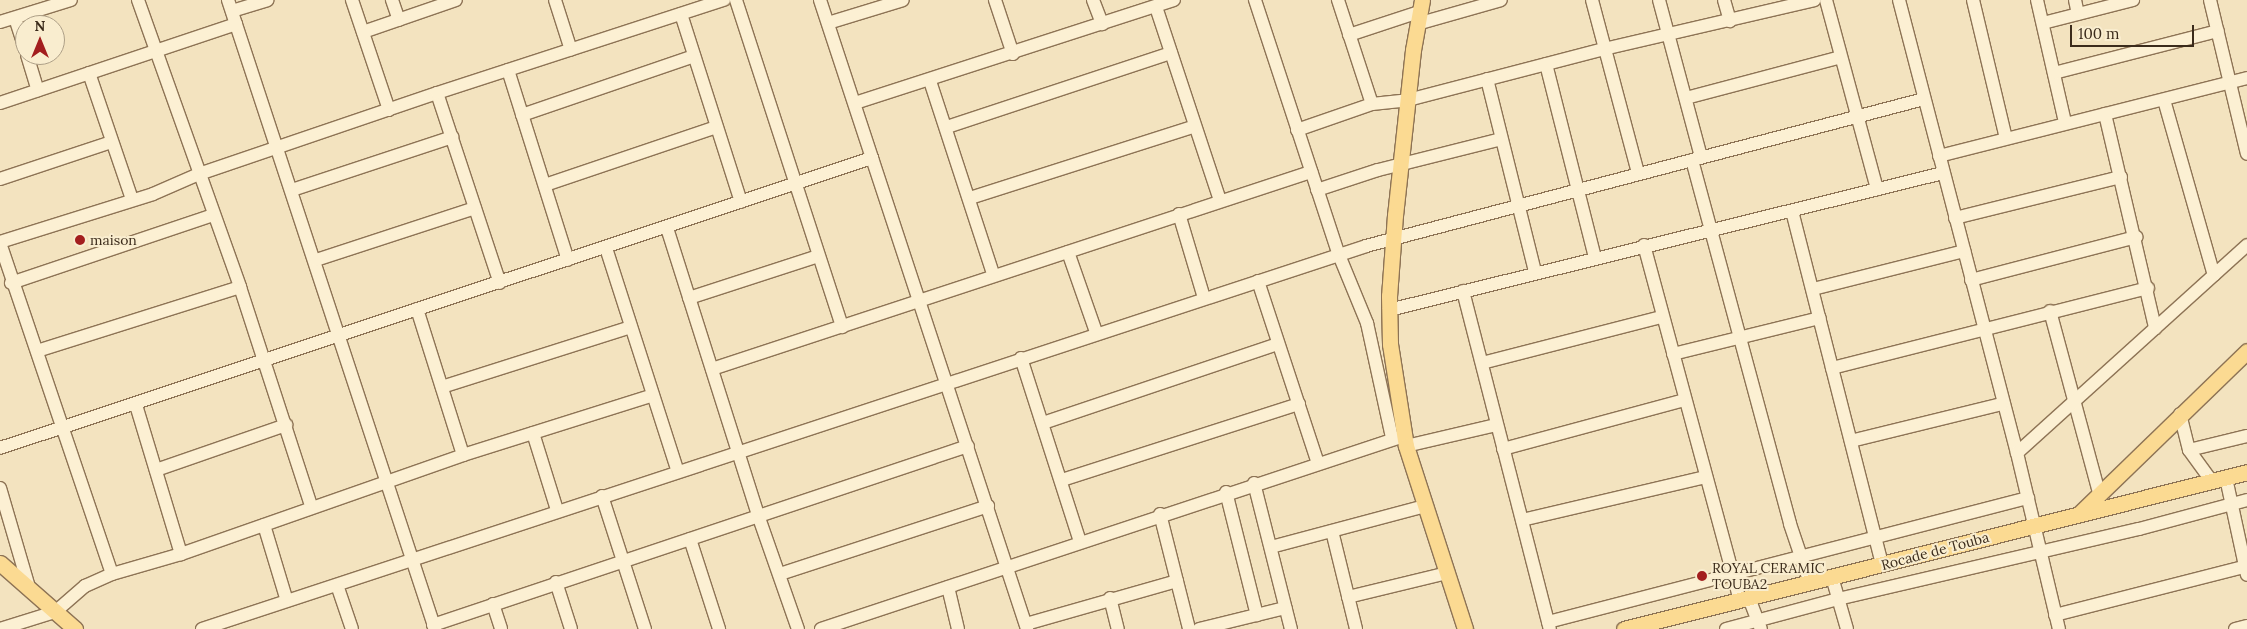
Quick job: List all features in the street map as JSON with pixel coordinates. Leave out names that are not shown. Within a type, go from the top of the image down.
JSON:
[{"type":"main road","points":[[1419,12],[1393,239],[1389,310],[1392,365],[1401,440],[1425,506],[1465,629]]},
{"type":"main road","points":[[2079,514],[2099,492],[2247,351]]},
{"type":"main road","name":"Rocade de Touba","points":[[1624,629],[2247,472]]},
{"type":"main road","points":[[0,562],[75,629]]},
{"type":"street","points":[[24,15],[71,0]]},
{"type":"street","points":[[138,0],[154,51],[240,286],[312,508]]},
{"type":"street","points":[[267,0],[230,6],[316,260],[434,627],[556,582],[623,562],[758,515],[968,446]]},
{"type":"street","points":[[352,0],[389,110]]},
{"type":"street","points":[[392,0],[399,20]]},
{"type":"street","points":[[362,32],[456,0]]},
{"type":"street","points":[[555,0],[571,50]]},
{"type":"street","points":[[112,574],[37,351],[11,283],[0,242],[132,199],[153,194],[199,174],[279,149],[437,93],[724,0]]},
{"type":"street","points":[[736,0],[842,327]]},
{"type":"street","points":[[820,0],[947,381],[1026,627],[1110,598],[1177,581]]},
{"type":"street","points":[[828,23],[903,0]]},
{"type":"street","points":[[995,0],[1013,54]]},
{"type":"street","points":[[1093,0],[1102,24]]},
{"type":"street","points":[[855,103],[930,81],[1174,0]]},
{"type":"street","points":[[1255,0],[1339,255],[1367,323],[1401,440]]},
{"type":"street","points":[[1338,0],[1372,104]]},
{"type":"street","points":[[1349,35],[1419,12],[1501,0]]},
{"type":"street","points":[[1592,0],[1638,173]]},
{"type":"street","points":[[1659,0],[1686,98],[1711,230],[1739,337],[1810,583]]},
{"type":"street","points":[[1724,0],[1730,21]]},
{"type":"street","points":[[1297,130],[1372,104],[1408,100],[1604,49],[1814,0]]},
{"type":"street","points":[[1826,0],[1877,189]]},
{"type":"street","points":[[1899,0],[2002,404],[2017,453],[2059,629]]},
{"type":"street","points":[[1973,0],[2006,138]]},
{"type":"street","points":[[2037,0],[2065,122]]},
{"type":"street","points":[[2075,0],[2078,14]]},
{"type":"street","points":[[2043,23],[2133,0]]},
{"type":"street","points":[[2210,0],[2247,154]]},
{"type":"street","points":[[1156,7],[1220,200]]},
{"type":"street","points":[[681,14],[741,202]]},
{"type":"street","points":[[0,22],[15,18]]},
{"type":"street","points":[[0,103],[236,24]]},
{"type":"street","points":[[2054,73],[2218,31]]},
{"type":"street","points":[[947,127],[1171,53]]},
{"type":"street","points":[[522,115],[694,56]]},
{"type":"street","points":[[1686,98],[1841,56]]},
{"type":"street","points":[[1546,64],[1595,258]]},
{"type":"street","points":[[30,65],[38,90]]},
{"type":"street","points":[[508,70],[568,260]]},
{"type":"street","points":[[89,73],[132,199]]},
{"type":"street","points":[[1939,156],[2065,122],[2164,100],[2247,78]]},
{"type":"street","points":[[1487,80],[1535,272]]},
{"type":"street","points":[[930,81],[947,127],[994,274]]},
{"type":"street","points":[[437,93],[500,283]]},
{"type":"street","points":[[207,628],[557,510],[738,453],[947,381],[1339,255],[1577,188],[1859,118],[1924,99]]},
{"type":"street","points":[[2164,100],[2214,275]]},
{"type":"street","points":[[2105,114],[2148,288],[2155,328]]},
{"type":"street","points":[[970,198],[1195,126]]},
{"type":"street","points":[[545,185],[716,127]]},
{"type":"street","points":[[292,190],[452,137]]},
{"type":"street","points":[[1317,190],[1378,170],[1400,167],[1501,139]]},
{"type":"street","points":[[0,178],[111,142]]},
{"type":"street","points":[[0,448],[136,405],[340,334],[667,228],[872,158]]},
{"type":"street","points":[[712,369],[920,301],[994,274],[1068,252],[1220,200],[1311,172]]},
{"type":"street","points":[[1389,310],[1644,245],[1792,211],[1943,173]]},
{"type":"street","points":[[1955,218],[2121,177]]},
{"type":"street","points":[[316,260],[475,208]]},
{"type":"street","points":[[1792,211],[1814,289],[1882,565]]},
{"type":"street","points":[[1179,214],[1204,298]]},
{"type":"street","points":[[11,283],[213,215]]},
{"type":"street","points":[[667,228],[758,515],[798,629]]},
{"type":"street","points":[[1971,280],[2136,238]]},
{"type":"street","points":[[1644,245],[1733,576],[1760,625]]},
{"type":"street","points":[[2017,453],[2247,245]]},
{"type":"street","points":[[606,248],[678,472]]},
{"type":"street","points":[[1814,289],[1964,251]]},
{"type":"street","points":[[1068,252],[1096,332]]},
{"type":"street","points":[[688,298],[818,256]]},
{"type":"street","points":[[1258,281],[1318,463]]},
{"type":"street","points":[[37,351],[240,286]]},
{"type":"street","points":[[1832,368],[2050,311],[2148,288]]},
{"type":"street","points":[[1463,291],[1549,625],[1733,576],[1801,555],[2028,498]]},
{"type":"street","points":[[417,309],[464,455]]},
{"type":"street","points":[[2050,311],[2099,492]]},
{"type":"street","points":[[1482,363],[1662,317]]},
{"type":"street","points":[[1672,354],[1820,318]]},
{"type":"street","points":[[442,387],[631,327]]},
{"type":"street","points":[[1043,423],[1278,344]]},
{"type":"street","points":[[1021,358],[1062,480],[1080,542]]},
{"type":"street","points":[[0,629],[56,612],[85,586],[112,574],[181,554],[464,455],[653,395]]},
{"type":"street","points":[[1503,449],[1685,400]]},
{"type":"street","points":[[1062,480],[1299,404]]},
{"type":"street","points":[[1851,441],[2002,404]]},
{"type":"street","points":[[136,405],[181,554]]},
{"type":"street","points":[[2055,614],[2246,569],[2231,504],[2219,480],[2189,450],[2180,414]]},
{"type":"street","points":[[156,470],[286,425]]},
{"type":"street","points":[[820,629],[1226,492],[1318,463],[1401,440],[1496,425]]},
{"type":"street","points":[[533,433],[557,510]]},
{"type":"street","points":[[2189,450],[2247,436]]},
{"type":"street","points":[[1522,520],[1705,477]]},
{"type":"street","points":[[1254,483],[1291,629]]},
{"type":"street","points":[[0,488],[29,587]]},
{"type":"street","points":[[1226,492],[1257,615]]},
{"type":"street","points":[[602,496],[645,629]]},
{"type":"street","points":[[1726,629],[1760,625],[1838,599],[2040,553],[2247,500]]},
{"type":"street","points":[[780,574],[988,506]]},
{"type":"street","points":[[1271,547],[1425,506]]},
{"type":"street","points":[[1160,514],[1189,629]]},
{"type":"street","points":[[264,525],[287,601]]},
{"type":"street","points":[[1332,531],[1356,629]]},
{"type":"street","points":[[690,539],[719,629]]},
{"type":"street","points":[[1348,597],[1447,573]]},
{"type":"street","points":[[1832,577],[1847,629]]},
{"type":"street","points":[[556,582],[571,629]]},
{"type":"street","points":[[337,585],[352,629]]},
{"type":"street","points":[[948,587],[958,629]]},
{"type":"street","points":[[1110,598],[1118,629]]},
{"type":"street","points":[[493,604],[501,629]]},
{"type":"street","points":[[1199,629],[1285,608]]},
{"type":"street","points":[[2235,629],[2247,626]]},
{"type":"place","name":"maison","points":[[80,240]]},
{"type":"place","name":"ROYAL CERAMIC TOUBA2","points":[[1702,576]]}]
